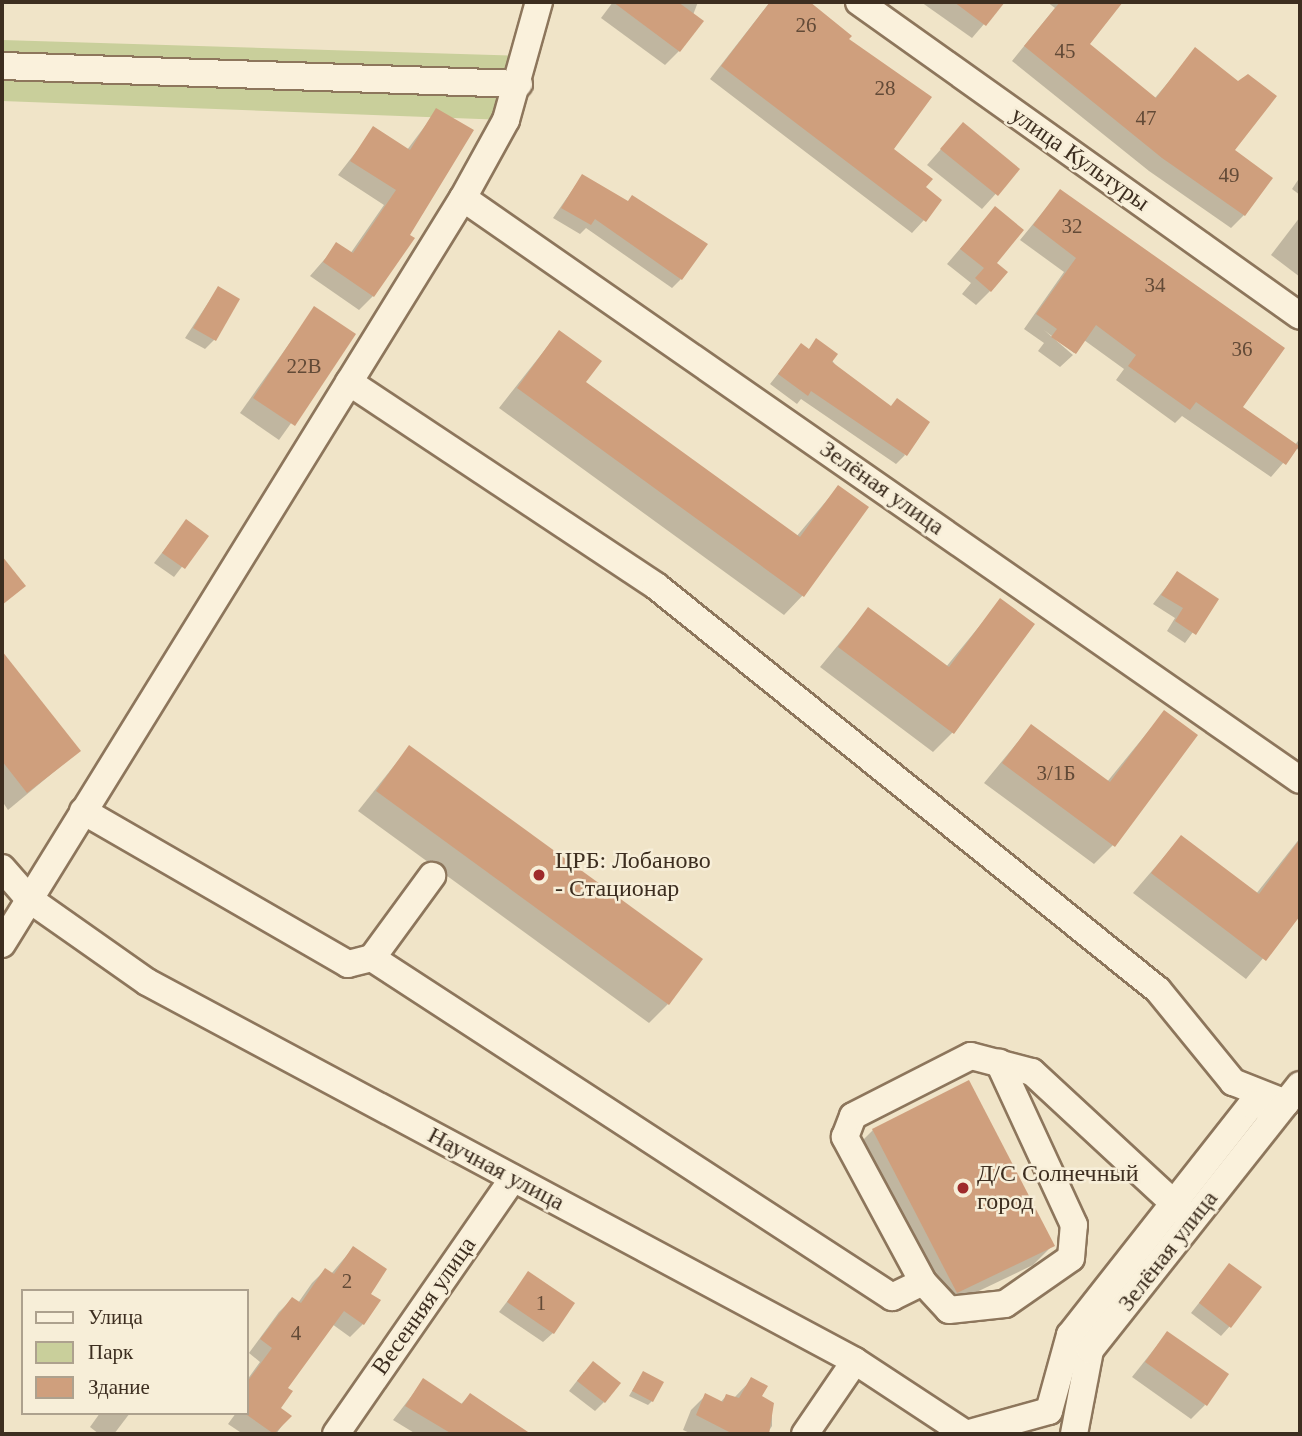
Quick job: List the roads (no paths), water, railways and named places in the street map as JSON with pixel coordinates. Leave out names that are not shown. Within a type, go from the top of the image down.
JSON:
[{"type":"street","points":[[2,944],[463,198],[506,120],[519,84],[540,2]]},
{"type":"street","name":"улица Культуры","points":[[859,2],[1300,316]]},
{"type":"street","points":[[2,66],[519,84]]},
{"type":"street","name":"Зелёная улица","points":[[463,198],[1300,780]]},
{"type":"street","points":[[349,382],[656,586],[1158,990],[1233,1082],[1293,1094]]},
{"type":"street","points":[[83,811],[348,964],[372,958],[432,876]]},
{"type":"street","name":"Научная улица","points":[[2,868],[29,899],[147,982],[855,1362],[966,1434]]},
{"type":"street","points":[[372,958],[892,1297],[923,1282]]},
{"type":"street","points":[[966,1434],[1049,1411],[1070,1335],[1182,1212],[1032,1072],[999,1063],[971,1056],[853,1116],[845,1137],[923,1282],[949,1310],[1005,1304],[1071,1258],[1074,1225],[999,1063]]},
{"type":"street","name":"Зелёная улица","points":[[1074,1434],[1090,1350],[1182,1212],[1293,1094]]},
{"type":"street","name":"Весенняя улица","points":[[336,1434],[513,1178]]},
{"type":"street","points":[[805,1434],[855,1362]]},
{"type":"place","name":"ЦРБ: Лобаново - Стационар","points":[[539,875]]},
{"type":"place","name":"Д/С Солнечный город","points":[[963,1188]]}]
